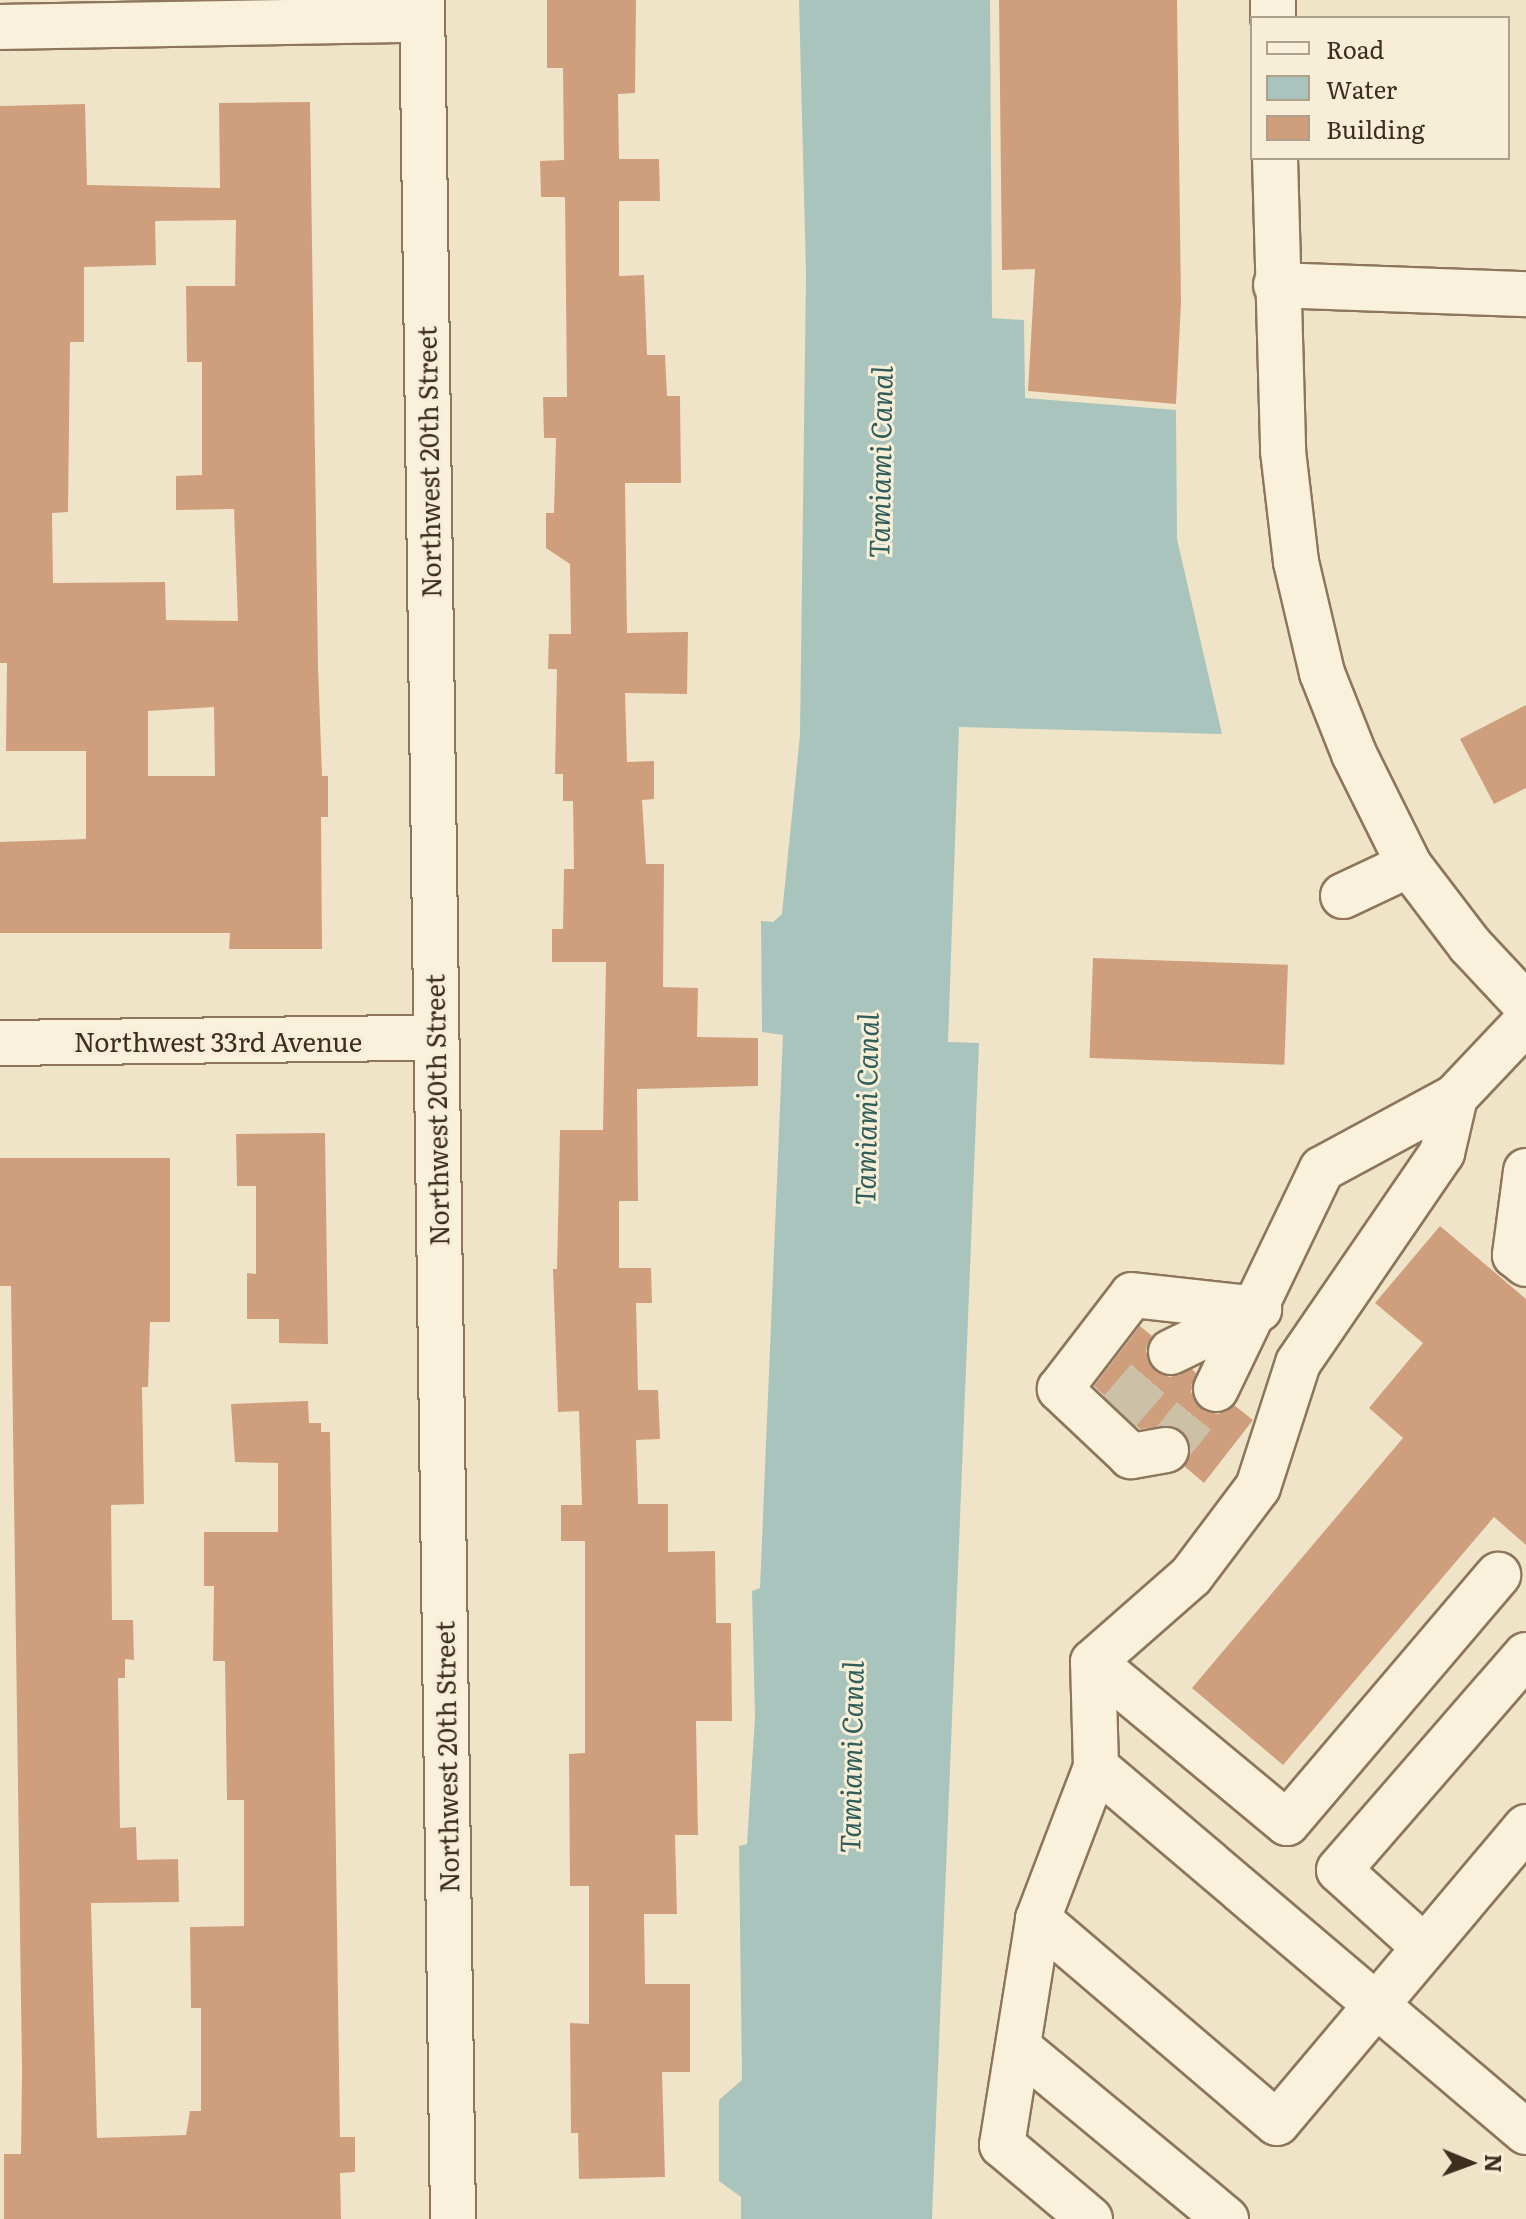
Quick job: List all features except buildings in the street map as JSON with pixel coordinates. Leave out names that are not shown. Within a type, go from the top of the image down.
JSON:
[{"type":"street","points":[[0,27],[422,10]]},
{"type":"street","name":"Northwest 20th Street","points":[[422,10],[453,2219]]},
{"type":"street","points":[[1275,160],[1276,285],[1288,505],[1313,639],[1348,742],[1409,865],[1470,945],[1526,1005]]},
{"type":"street","points":[[1276,285],[1526,294]]},
{"type":"street","points":[[1343,896],[1409,865]]},
{"type":"street","points":[[1216,1389],[1259,1309],[1322,1169],[1455,1097],[1526,1022]]},
{"type":"street","name":"Northwest 33rd Avenue","points":[[0,1043],[436,1038]]},
{"type":"street","points":[[1093,1662],[1191,1576],[1258,1487],[1298,1363],[1442,1153],[1455,1097]]},
{"type":"street","points":[[1526,1171],[1515,1255],[1526,1264]]},
{"type":"street","points":[[1166,1450],[1131,1456],[1111,1422],[1060,1389],[1132,1295],[1259,1309]]},
{"type":"street","points":[[1171,1352],[1259,1309]]},
{"type":"street","points":[[1093,1662],[1287,1823],[1498,1575]]},
{"type":"street","points":[[1423,1946],[1339,1870],[1526,1655]]},
{"type":"street","points":[[1090,2219],[1002,2145],[1038,1919],[1096,1767],[1093,1662]]},
{"type":"street","points":[[1096,1767],[1526,2132]]},
{"type":"street","points":[[1038,1919],[1277,2123],[1375,2002],[1526,1827]]},
{"type":"street","points":[[1018,2047],[1226,2219]]},
{"type":"water","name":"Tamiami Canal","points":[[799,0],[990,0],[992,318],[1024,320],[1025,398],[1176,410],[1177,539],[1222,734],[959,727],[948,1042],[979,1043],[932,2219],[741,2219],[741,2197],[719,2181],[719,2100],[742,2080],[739,1846],[747,1844],[755,1717],[752,1591],[760,1588],[783,1035],[762,1032],[761,921],[773,922],[782,914],[800,735],[806,273]]},
{"type":"tunnel","points":[[1119,1412],[1171,1352]]},
{"type":"tunnel","points":[[1166,1450],[1216,1389]]}]
